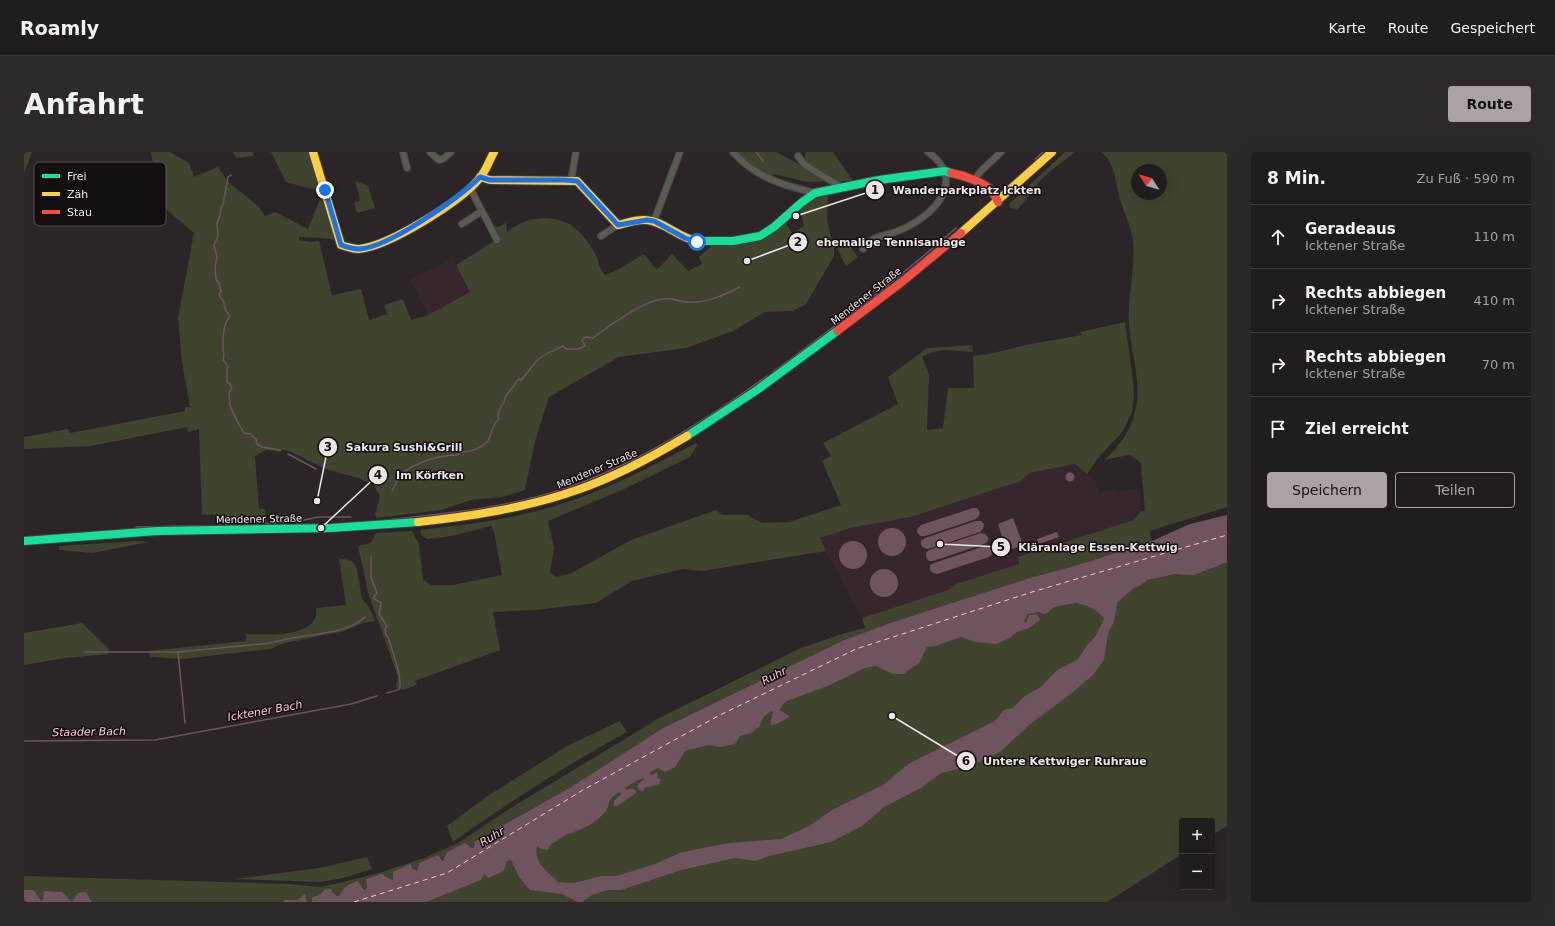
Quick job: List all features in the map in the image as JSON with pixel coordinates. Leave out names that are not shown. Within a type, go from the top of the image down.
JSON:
[{"type":"main road","points":[[313,152],[341,245],[360,249],[405,232],[455,199],[470,188],[480,177],[494,152]]},
{"type":"main road","name":"Mendener Straße","points":[[24,541],[132,533],[372,526],[452,519],[493,512],[546,500],[587,486],[630,467],[671,446],[745,399],[906,279],[998,202],[1052,152]]},
{"type":"main road","points":[[480,177],[490,180],[577,181],[618,225],[647,220],[654,221],[685,238],[697,242],[744,240],[761,235],[771,230],[787,214],[815,193],[918,174],[945,171],[974,180],[992,191],[998,202]]},
{"type":"street","points":[[403,152],[407,168]]},
{"type":"street","points":[[430,152],[440,160],[450,152]]},
{"type":"street","points":[[571,180],[576,152]]},
{"type":"street","points":[[654,221],[680,152]]},
{"type":"street","points":[[733,152],[746,165],[770,180],[815,193]]},
{"type":"street","points":[[863,249],[874,238],[899,230],[916,222],[938,202],[944,192],[946,180],[945,171],[936,159],[928,152]]},
{"type":"street","points":[[974,180],[1001,152]]},
{"type":"street","points":[[798,156],[805,164],[841,187]]},
{"type":"street","points":[[470,188],[497,240]]},
{"type":"street","points":[[462,224],[482,211]]},
{"type":"street","points":[[601,236],[618,225]]},
{"type":"shaded area","points":[[453,259],[470,292],[428,315],[410,279]]},
{"type":"shaded area","points":[[1075,464],[1095,481],[1100,493],[1114,489],[1119,492],[1139,488],[1141,511],[1134,520],[1018,557],[1019,564],[956,584],[948,590],[862,618],[819,538],[850,528],[911,517],[1021,481],[1030,473]]},
{"type":"green space","points":[[24,152],[32,152],[24,173]]},
{"type":"green space","points":[[151,152],[170,152],[189,163],[194,177],[218,167],[228,182],[259,207],[265,216],[275,212],[308,229],[323,193],[336,239],[299,237],[299,240],[310,242],[319,241],[332,295],[361,289],[369,320],[387,314],[384,305],[403,299],[411,320],[428,315],[470,292],[456,265],[499,238],[493,226],[498,227],[506,223],[507,232],[526,221],[540,218],[562,221],[569,224],[581,234],[595,253],[601,271],[605,275],[644,254],[657,270],[672,254],[688,271],[702,264],[699,257],[713,245],[752,242],[771,234],[785,222],[792,233],[804,226],[800,209],[818,196],[830,193],[828,195],[827,219],[830,235],[834,244],[834,256],[806,304],[792,311],[765,312],[733,331],[686,348],[619,357],[549,397],[535,441],[525,490],[502,497],[471,500],[441,510],[377,518],[375,515],[380,496],[373,484],[326,469],[289,451],[283,450],[280,452],[266,450],[255,456],[259,509],[265,509],[267,523],[217,525],[218,514],[202,515],[199,429],[188,432],[187,427],[91,446],[24,449],[24,437],[68,429],[70,433],[185,411],[185,407],[190,407],[182,362],[178,318],[194,233],[166,209],[166,162],[153,162]]},
{"type":"green space","points":[[233,152],[253,152],[254,156],[236,158]]},
{"type":"green space","points":[[271,152],[311,152],[322,192],[286,182]]},
{"type":"green space","points":[[736,152],[776,152],[801,165],[804,161],[806,152],[833,152],[853,181],[807,182],[774,174],[772,177],[749,164]]},
{"type":"green space","points":[[1065,152],[1075,152],[1043,178],[1017,209],[1011,208],[1009,204]]},
{"type":"green space","points":[[1101,152],[1227,152],[1227,507],[1149,531],[1152,541],[893,622],[844,640],[663,728],[571,787],[500,827],[500,831],[475,840],[474,847],[472,848],[465,844],[447,852],[444,860],[438,855],[419,863],[417,871],[413,869],[412,866],[394,877],[393,880],[366,880],[367,889],[364,890],[358,881],[347,886],[340,895],[337,896],[332,892],[312,897],[312,902],[307,902],[305,895],[297,900],[284,900],[283,902],[92,902],[85,892],[72,902],[44,892],[41,902],[34,890],[24,890],[24,876],[288,884],[320,887],[382,872],[424,858],[458,843],[506,811],[661,717],[801,648],[865,628],[862,618],[948,590],[956,584],[1019,564],[1018,557],[1134,520],[1141,511],[1145,511],[1141,463],[1132,456],[1128,455],[1104,460],[1122,441],[1130,426],[1133,419],[1138,392],[1129,323],[1129,303],[1134,251],[1133,241],[1109,160]]},
{"type":"green space","points":[[355,181],[368,186],[375,208],[357,213],[354,203],[360,200]]},
{"type":"green space","points":[[846,241],[858,257],[846,266],[837,248]]},
{"type":"green space","points":[[1125,322],[1133,380],[1134,395],[1132,412],[1123,431],[1098,458],[1087,474],[1075,464],[1030,473],[1021,481],[911,517],[850,528],[820,538],[826,551],[702,571],[683,569],[632,581],[596,603],[535,610],[493,612],[500,650],[415,681],[417,685],[403,690],[396,687],[398,677],[368,592],[358,546],[371,543],[376,533],[412,531],[419,544],[423,580],[431,585],[453,585],[502,575],[494,532],[491,526],[451,536],[427,539],[421,535],[420,530],[508,517],[558,505],[618,482],[696,443],[698,444],[690,457],[622,490],[548,521],[554,548],[550,572],[556,577],[572,573],[631,540],[716,510],[722,515],[747,515],[762,523],[789,522],[841,505],[822,461],[831,456],[823,443],[898,404],[888,377],[927,348],[972,345],[973,352],[941,351],[922,357],[929,375],[927,430],[943,428],[948,388],[974,388],[973,356],[1082,335],[1080,332]]},
{"type":"green space","points":[[137,541],[149,542],[92,553],[59,550],[59,546]]},
{"type":"green space","points":[[1227,549],[1227,826],[1215,833],[1215,818],[1179,818],[1179,856],[1107,902],[383,902],[765,697]]},
{"type":"green space","points":[[339,558],[352,561],[357,569],[362,599],[369,607],[375,621],[363,623],[344,631],[285,643],[270,649],[182,659],[151,657],[148,651],[246,641],[246,634],[266,635],[290,633],[301,630],[310,625],[315,618],[316,608],[346,605]]},
{"type":"green space","points":[[82,623],[109,649],[108,654],[65,658],[24,665],[24,633]]},
{"type":"green space","points":[[620,721],[627,732],[538,784],[453,842],[447,826],[486,797],[569,745]]},
{"type":"green space","points":[[367,857],[372,869],[343,878],[320,882],[234,879],[319,868]]},
{"type":"water","points":[[1068,473],[1072,473],[1074,477],[1072,481],[1068,481],[1066,479],[1066,475]]},
{"type":"water","points":[[977,508],[980,512],[976,519],[925,536],[920,536],[917,532],[921,525]]},
{"type":"water","name":"Ruhr","points":[[1227,515],[1227,562],[1194,575],[1175,574],[1147,580],[1141,585],[1135,587],[1117,603],[1114,622],[1108,633],[1104,660],[1093,675],[1072,693],[1029,725],[1000,752],[968,767],[941,773],[921,788],[884,807],[862,826],[831,842],[769,856],[756,861],[735,858],[681,870],[621,890],[608,890],[592,895],[582,902],[578,902],[562,894],[530,890],[519,877],[511,860],[507,861],[504,871],[488,878],[484,874],[481,880],[426,902],[312,902],[312,897],[320,895],[324,890],[332,889],[332,892],[337,896],[340,895],[347,886],[358,881],[364,890],[367,888],[366,879],[382,874],[393,880],[393,872],[410,864],[413,869],[417,871],[419,863],[438,855],[443,861],[447,852],[465,843],[472,848],[474,847],[475,841],[494,832],[500,831],[500,827],[571,787],[663,728],[844,640],[893,622],[1033,577],[1078,565],[1152,541],[1190,524]],"holes":[[[1075,603],[1095,610],[1104,619],[1095,637],[1088,644],[1078,659],[1056,671],[1041,687],[1026,695],[1013,708],[1004,710],[995,721],[910,763],[883,785],[832,810],[809,826],[781,839],[729,843],[693,850],[680,853],[655,864],[617,876],[601,876],[574,883],[558,882],[539,862],[536,852],[537,846],[541,849],[548,850],[551,844],[565,835],[584,828],[598,819],[607,810],[610,800],[615,795],[620,792],[621,794],[614,801],[614,806],[617,806],[636,793],[636,791],[632,788],[627,790],[625,788],[644,778],[637,786],[639,790],[643,791],[645,788],[659,784],[661,779],[657,778],[658,772],[651,775],[650,772],[658,768],[665,772],[675,767],[685,751],[708,745],[721,747],[735,744],[740,736],[751,733],[759,727],[764,716],[771,711],[773,712],[770,724],[777,724],[789,717],[780,710],[783,704],[787,701],[830,685],[865,668],[876,666],[893,674],[903,674],[919,663],[927,647],[935,646],[961,637],[976,642],[996,644],[1010,638],[1017,632],[1029,628],[1040,620],[1037,614],[1029,615],[1026,623],[1024,621],[1028,614],[1039,612],[1043,614],[1047,613],[1054,607]]]},
{"type":"water","points":[[1013,518],[1023,545],[1007,551],[998,524]]},
{"type":"water","points":[[976,521],[981,521],[984,524],[983,529],[980,532],[928,549],[921,545],[921,541],[925,538]]},
{"type":"water","points":[[892,528],[902,532],[906,542],[902,552],[892,556],[882,552],[878,542],[882,532]]},
{"type":"water","points":[[1057,532],[1059,537],[1039,544],[1037,539]]},
{"type":"water","points":[[981,533],[988,537],[988,541],[984,544],[933,561],[929,561],[926,557],[926,553],[929,550]]},
{"type":"water","points":[[853,541],[863,545],[867,555],[863,565],[853,569],[843,565],[839,555],[843,545]]},
{"type":"water","points":[[989,546],[992,549],[992,554],[989,557],[937,574],[930,570],[930,565],[934,563]]},
{"type":"water","points":[[884,569],[894,573],[898,583],[894,593],[884,597],[874,593],[870,583],[874,573]]},
{"type":"water","points":[[24,890],[34,890],[41,901],[43,899],[44,891],[62,892],[72,902],[24,902]]},
{"type":"water","points":[[86,892],[92,902],[72,902],[78,893]]},
{"type":"water","points":[[305,894],[307,902],[283,902],[284,900],[297,900]]},
{"type":"waterway","name":"Icktener Bach","points":[[756,152],[764,162]]},
{"type":"waterway","points":[[1035,159],[1043,152]]},
{"type":"waterway","points":[[231,175],[228,177],[223,205],[221,207],[217,224],[218,236],[214,245],[217,257],[215,267],[216,279],[219,283],[221,292],[219,294],[223,300],[226,311],[230,316],[223,335],[223,360],[227,365],[227,382],[230,384],[232,389],[229,392],[231,409],[244,433],[251,434],[256,439],[257,444],[262,447],[280,450]]},
{"type":"waterway","points":[[773,372],[912,266],[956,228]]},
{"type":"waterway","name":"Icktener Bach","points":[[392,491],[400,474],[414,466],[442,456],[458,455],[459,453],[470,451],[487,442],[494,424],[499,419],[499,410],[504,403],[506,396],[517,381],[519,379],[521,380],[536,362],[546,354],[563,346],[566,349],[578,349],[585,346],[582,340],[586,337],[593,338],[627,314],[646,304],[666,299],[684,302],[701,302],[715,298],[740,287]]},
{"type":"waterway","points":[[386,520],[507,504],[557,491],[589,479],[621,466],[681,433],[739,396],[767,376]]},
{"type":"waterway","points":[[288,454],[316,469]]},
{"type":"waterway","points":[[136,527],[246,525],[295,522],[318,517],[351,517]]},
{"type":"waterway","name":"Icktener Bach","points":[[371,556],[371,577],[377,593],[373,598],[381,603],[379,614],[387,626],[385,629],[386,635],[388,637],[399,672],[400,680],[399,689],[387,693]]},
{"type":"waterway","points":[[185,723],[178,652],[271,643],[321,634],[345,628],[365,617]]},
{"type":"waterway","points":[[85,652],[178,652]]},
{"type":"waterway","name":"Icktener Bach","points":[[24,741],[155,740],[351,704],[377,696]]},
{"type":"ferry route","points":[[354,902],[447,873],[583,790],[720,715],[856,649],[1032,592],[1227,535]]},
{"type":"traffic: fast","points":[[697,241],[733,241],[760,236],[774,227],[801,203],[815,193],[879,180],[945,171],[951,173]]},
{"type":"traffic: fast","points":[[687,436],[757,390],[837,331]]},
{"type":"traffic: fast","points":[[24,541],[157,531],[331,528],[418,522]]},
{"type":"traffic: slow","points":[[313,152],[341,245],[359,249],[372,246],[405,232],[441,210],[470,188],[479,179],[486,169],[494,152]]},
{"type":"traffic: slow","points":[[961,233],[1052,152]]},
{"type":"traffic: slow","points":[[480,177],[490,180],[577,181],[618,225],[639,220],[653,221],[684,237],[697,241]]},
{"type":"traffic: slow","points":[[418,522],[499,510],[538,502],[558,496],[591,485],[619,473],[687,436]]},
{"type":"traffic: jam","points":[[951,173],[967,177],[984,185],[992,191],[998,202]]},
{"type":"traffic: jam","points":[[837,331],[903,281],[961,233]]},
{"type":"place","name":"Wanderparkplatz Ickten","points":[[796,216]]},
{"type":"place","name":"ehemalige Tennisanlage","points":[[747,261]]},
{"type":"place","name":"Sakura Sushi&Grill","points":[[317,501]]},
{"type":"place","name":"Im Körfken","points":[[321,528]]},
{"type":"place","name":"Kläranlage Essen-Kettwig","points":[[940,544]]},
{"type":"place","name":"Untere Kettwiger Ruhraue","points":[[892,716]]},
{"type":"route","points":[[325,190],[341,245],[352,248],[360,249],[368,247],[405,232],[470,188],[480,177],[490,180],[577,181],[618,225],[647,220],[654,221],[685,238],[697,242]]},
{"type":"water label","name":"Staader Bach","points":[[89,732]]}]
